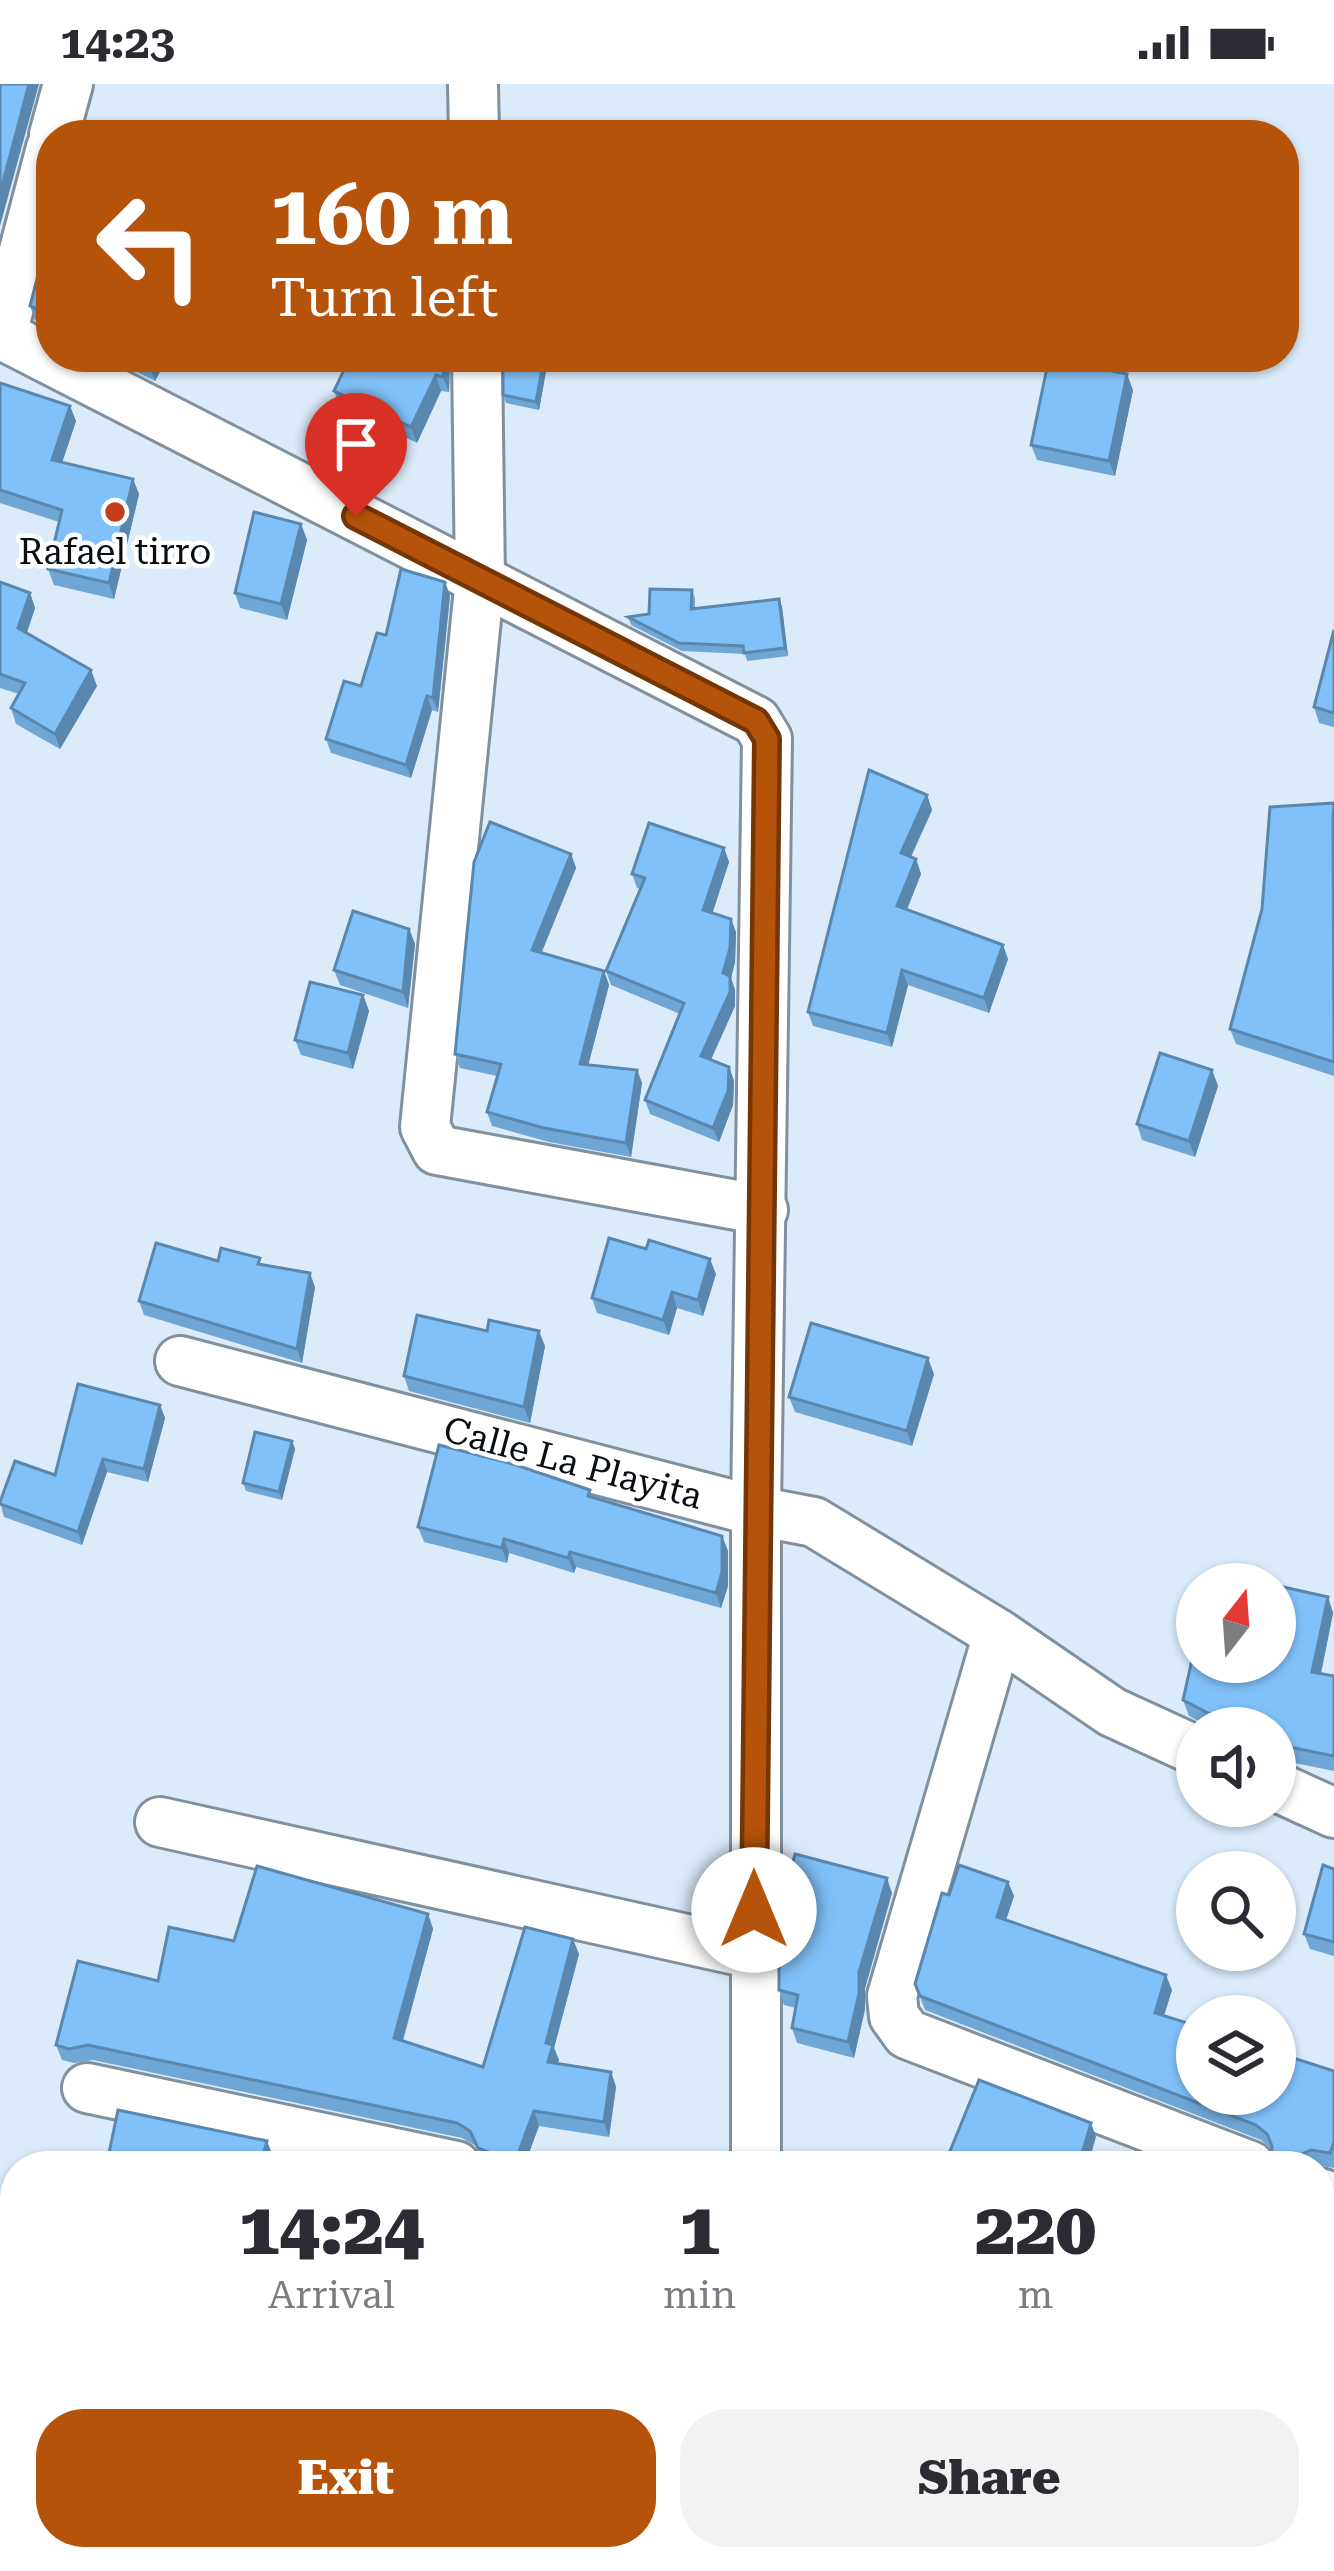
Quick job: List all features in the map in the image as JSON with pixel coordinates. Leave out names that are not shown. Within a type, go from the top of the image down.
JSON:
[{"type":"street","points":[[58,120],[68,84]]},
{"type":"street","points":[[473,84],[474,120]]},
{"type":"street","points":[[36,204],[1,334],[36,352]]},
{"type":"street","points":[[75,372],[763,728],[767,762],[757,1511],[756,2151]]},
{"type":"street","points":[[477,372],[480,579],[425,1127],[428,1138],[437,1150],[763,1210]]},
{"type":"street","name":"Calle La Playita","points":[[180,1361],[814,1522],[998,1634],[1112,1712],[1176,1741]]},
{"type":"street","points":[[998,1634],[892,1996],[894,2016],[907,2034],[1211,2151]]},
{"type":"street","points":[[1296,1796],[1334,1813]]},
{"type":"street","points":[[160,1822],[754,1954]]},
{"type":"street","points":[[87,2088],[385,2151]]},
{"type":"building","points":[[0,84],[29,84],[0,193]]},
{"type":"building","points":[[343,372],[443,372],[443,377],[436,375],[411,427],[334,391]]},
{"type":"building","points":[[503,372],[541,372],[536,402],[503,395]]},
{"type":"building","points":[[1046,372],[1127,374],[1109,461],[1031,445]]},
{"type":"building","points":[[0,383],[70,406],[52,460],[133,479],[109,583],[48,569],[62,510],[0,490]]},
{"type":"building","points":[[254,512],[301,524],[281,604],[235,593]]},
{"type":"building","points":[[401,569],[445,582],[433,698],[427,696],[406,765],[326,739],[344,681],[361,686],[377,633],[386,635]]},
{"type":"building","points":[[0,582],[30,593],[18,628],[91,670],[55,734],[11,708],[25,683],[0,674]]},
{"type":"building","points":[[650,589],[692,590],[691,609],[779,599],[785,648],[744,653],[743,646],[679,643],[628,617],[649,614]]},
{"type":"building","points":[[1334,630],[1334,713],[1314,707]]},
{"type":"building","points":[[869,770],[927,795],[901,853],[916,859],[897,906],[1003,945],[984,998],[902,970],[887,1033],[808,1012]]},
{"type":"building","points":[[1334,803],[1334,1062],[1230,1029],[1262,909],[1270,807]]},
{"type":"building","points":[[490,822],[571,854],[532,950],[604,971],[580,1064],[637,1070],[626,1143],[487,1112],[501,1064],[455,1054],[474,862]]},
{"type":"building","points":[[649,823],[724,848],[703,910],[731,919],[723,973],[730,976],[730,992],[701,1056],[729,1067],[728,1091],[713,1128],[645,1100],[684,1003],[606,971],[645,878],[632,874]]},
{"type":"building","points":[[353,911],[409,929],[403,992],[334,970]]},
{"type":"building","points":[[310,982],[363,995],[348,1053],[295,1040]]},
{"type":"building","points":[[1160,1053],[1212,1070],[1189,1141],[1137,1124]]},
{"type":"building","points":[[609,1238],[646,1249],[649,1240],[710,1259],[698,1300],[672,1292],[663,1320],[592,1298]]},
{"type":"building","points":[[156,1243],[218,1261],[221,1248],[260,1258],[258,1264],[310,1273],[297,1349],[139,1301]]},
{"type":"building","points":[[417,1315],[487,1331],[489,1320],[539,1331],[524,1407],[404,1376]]},
{"type":"building","points":[[811,1323],[928,1358],[907,1431],[789,1397]]},
{"type":"building","points":[[78,1384],[160,1405],[144,1469],[103,1459],[78,1532],[0,1502],[15,1461],[55,1475]]},
{"type":"building","points":[[255,1432],[292,1441],[279,1492],[243,1483]]},
{"type":"building","points":[[439,1445],[513,1464],[590,1490],[588,1496],[722,1536],[722,1572],[716,1593],[570,1552],[568,1558],[504,1539],[502,1548],[418,1527]]},
{"type":"building","points":[[1296,1590],[1328,1597],[1312,1672],[1334,1676],[1334,1756],[1296,1748],[1296,1707],[1196,1707],[1183,1700],[1187,1683],[1296,1683]]},
{"type":"building","points":[[795,1854],[887,1878],[859,1972],[848,2042],[792,2028],[798,1995],[779,1990],[784,1920],[779,1915]]},
{"type":"building","points":[[959,1865],[1008,1882],[997,1917],[1166,1975],[1155,2013],[1176,2020],[1176,2094],[920,1996],[915,1984],[942,1893],[949,1895]]},
{"type":"building","points":[[1323,1865],[1334,1869],[1334,1942],[1304,1934]]},
{"type":"building","points":[[257,1866],[428,1914],[394,2038],[483,2067],[525,1927],[573,1939],[546,2043],[553,2045],[548,2062],[611,2072],[604,2122],[534,2111],[519,2151],[486,2151],[457,2123],[88,2045],[69,2049],[56,2045],[78,1961],[158,1981],[169,1927],[234,1941]]},
{"type":"building","points":[[1296,2059],[1334,2071],[1331,2151],[1272,2151],[1267,2134],[1230,2115],[1296,2115]]},
{"type":"building","points":[[979,2080],[1091,2123],[1086,2151],[950,2151]]},
{"type":"building","points":[[118,2110],[267,2141],[264,2151],[109,2151]]},
{"type":"place","name":"Rafael tirro","points":[[115,512]]},
{"type":"route","points":[[356,516],[756,721],[767,739],[754,1910]]}]
